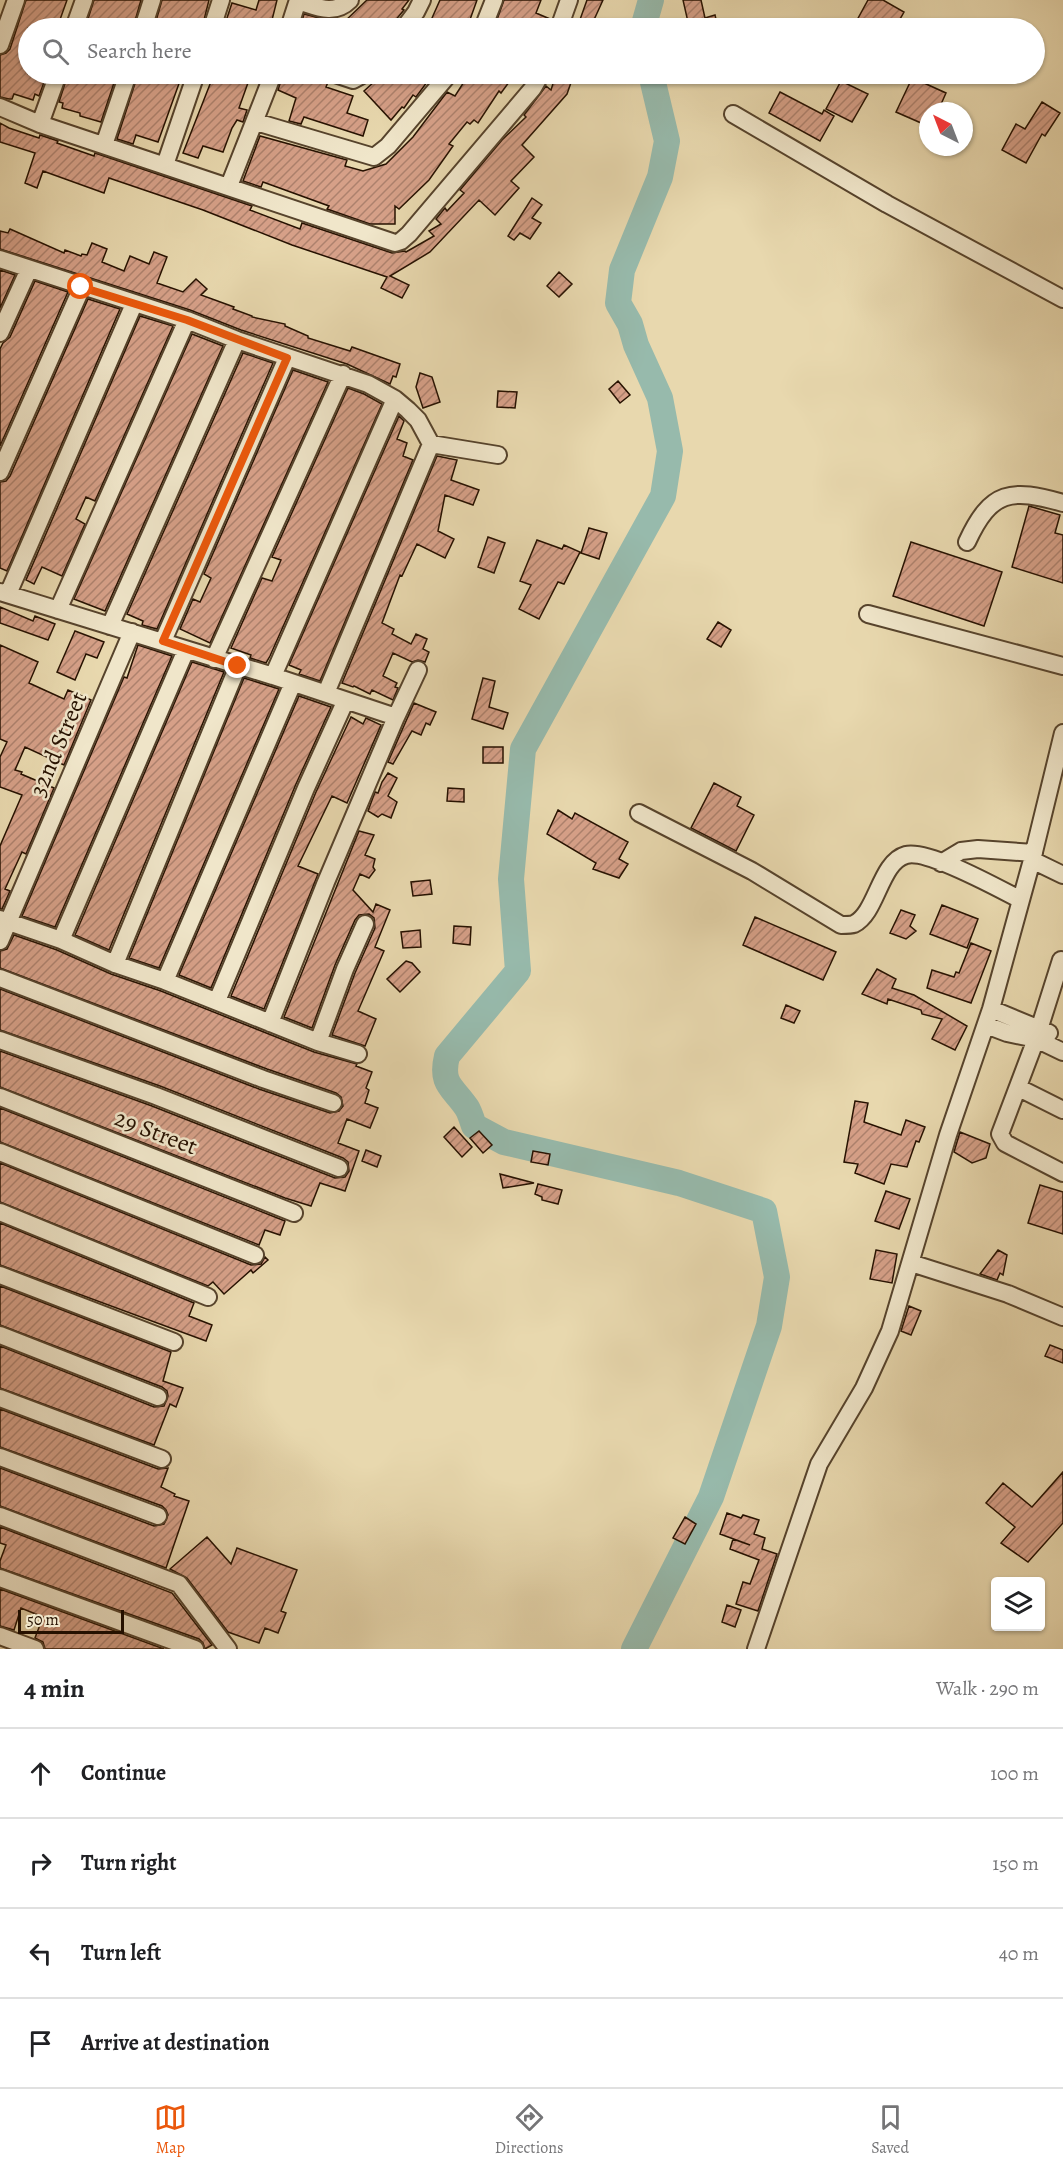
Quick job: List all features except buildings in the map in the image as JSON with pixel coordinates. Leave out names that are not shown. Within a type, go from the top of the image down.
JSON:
[{"type":"street","points":[[0,45],[16,0]]},
{"type":"street","points":[[78,18],[84,0]]},
{"type":"street","points":[[146,18],[152,0]]},
{"type":"street","points":[[215,18],[221,0]]},
{"type":"street","points":[[292,18],[298,1],[330,10],[340,9],[350,0]]},
{"type":"street","points":[[412,18],[422,0]]},
{"type":"street","points":[[487,18],[494,0]]},
{"type":"street","points":[[563,18],[569,0]]},
{"type":"street","points":[[40,124],[54,84]]},
{"type":"street","points":[[104,146],[125,84]]},
{"type":"street","points":[[165,165],[193,84]]},
{"type":"street","points":[[229,186],[269,84]]},
{"type":"street","points":[[256,122],[374,157],[388,146],[441,84]]},
{"type":"street","points":[[0,107],[40,124],[395,243],[409,234],[535,84]]},
{"type":"street","points":[[733,114],[887,204],[1063,299]]},
{"type":"street","points":[[0,259],[187,320],[287,358],[368,384],[395,399],[418,420],[431,444]]},
{"type":"street","points":[[0,333],[29,269]]},
{"type":"street","points":[[0,472],[81,287]]},
{"type":"street","points":[[134,304],[4,593],[163,641],[396,717]]},
{"type":"street","points":[[58,610],[187,320]]},
{"type":"street","points":[[110,626],[237,340]]},
{"type":"street","points":[[163,641],[287,358]]},
{"type":"street","points":[[214,658],[342,375]]},
{"type":"street","points":[[273,676],[395,399]]},
{"type":"street","points":[[431,444],[498,454]]},
{"type":"street","points":[[326,693],[431,444]]},
{"type":"street","points":[[967,542],[984,512],[1000,499],[1024,494],[1063,503]]},
{"type":"street","points":[[868,614],[1063,666]]},
{"type":"street","name":"32nd Street","points":[[0,941],[4,921],[132,632]]},
{"type":"street","points":[[61,940],[186,650]]},
{"type":"street","points":[[114,964],[238,666]]},
{"type":"street","points":[[270,1023],[326,882],[417,670]]},
{"type":"street","points":[[165,981],[293,683]]},
{"type":"street","points":[[217,1001],[306,788],[345,702]]},
{"type":"street","points":[[756,1649],[819,1464],[864,1388],[890,1331],[948,1135],[988,1017],[1033,857],[1063,734]]},
{"type":"street","points":[[639,813],[752,871],[841,924],[853,925],[864,917],[895,861],[906,855],[921,856],[941,863],[979,878],[1021,900]]},
{"type":"street","points":[[941,863],[961,851],[978,849],[1033,857],[1063,875]]},
{"type":"street","points":[[4,921],[61,940],[114,964],[165,981],[318,1042],[358,1054]]},
{"type":"street","points":[[318,1042],[345,969],[365,924]]},
{"type":"street","points":[[1062,958],[1019,1088],[1000,1134],[1005,1143],[1063,1173]]},
{"type":"street","points":[[0,978],[242,1071],[333,1103]]},
{"type":"street","points":[[988,1017],[1063,1040]]},
{"type":"street","points":[[1038,1034],[1063,1052]]},
{"type":"street","points":[[0,1040],[156,1096],[339,1168]]},
{"type":"street","points":[[1019,1088],[1063,1110]]},
{"type":"street","name":"29 Street","points":[[0,1097],[294,1213]]},
{"type":"street","points":[[0,1152],[255,1255]]},
{"type":"street","points":[[0,1212],[208,1296]]},
{"type":"street","points":[[911,1263],[1008,1294],[1063,1317]]},
{"type":"street","points":[[0,1275],[174,1342]]},
{"type":"street","points":[[0,1335],[158,1397]]},
{"type":"street","points":[[0,1398],[162,1459]]},
{"type":"street","points":[[0,1457],[158,1516]]},
{"type":"street","points":[[0,1516],[179,1584],[228,1649]]},
{"type":"street","points":[[0,1578],[195,1649]]},
{"type":"street","points":[[0,1636],[35,1649]]},
{"type":"waterway","points":[[646,18],[651,0]]},
{"type":"waterway","points":[[634,1649],[711,1497],[769,1326],[777,1277],[764,1211],[679,1183],[504,1142],[474,1126],[467,1108],[449,1085],[445,1066],[447,1056],[518,971],[511,879],[523,749],[663,496],[670,451],[660,398],[636,345],[630,324],[618,303],[622,270],[660,177],[667,141],[653,84]]},
{"type":"route","points":[[81,287],[187,320],[287,358],[163,641],[238,666]]}]
